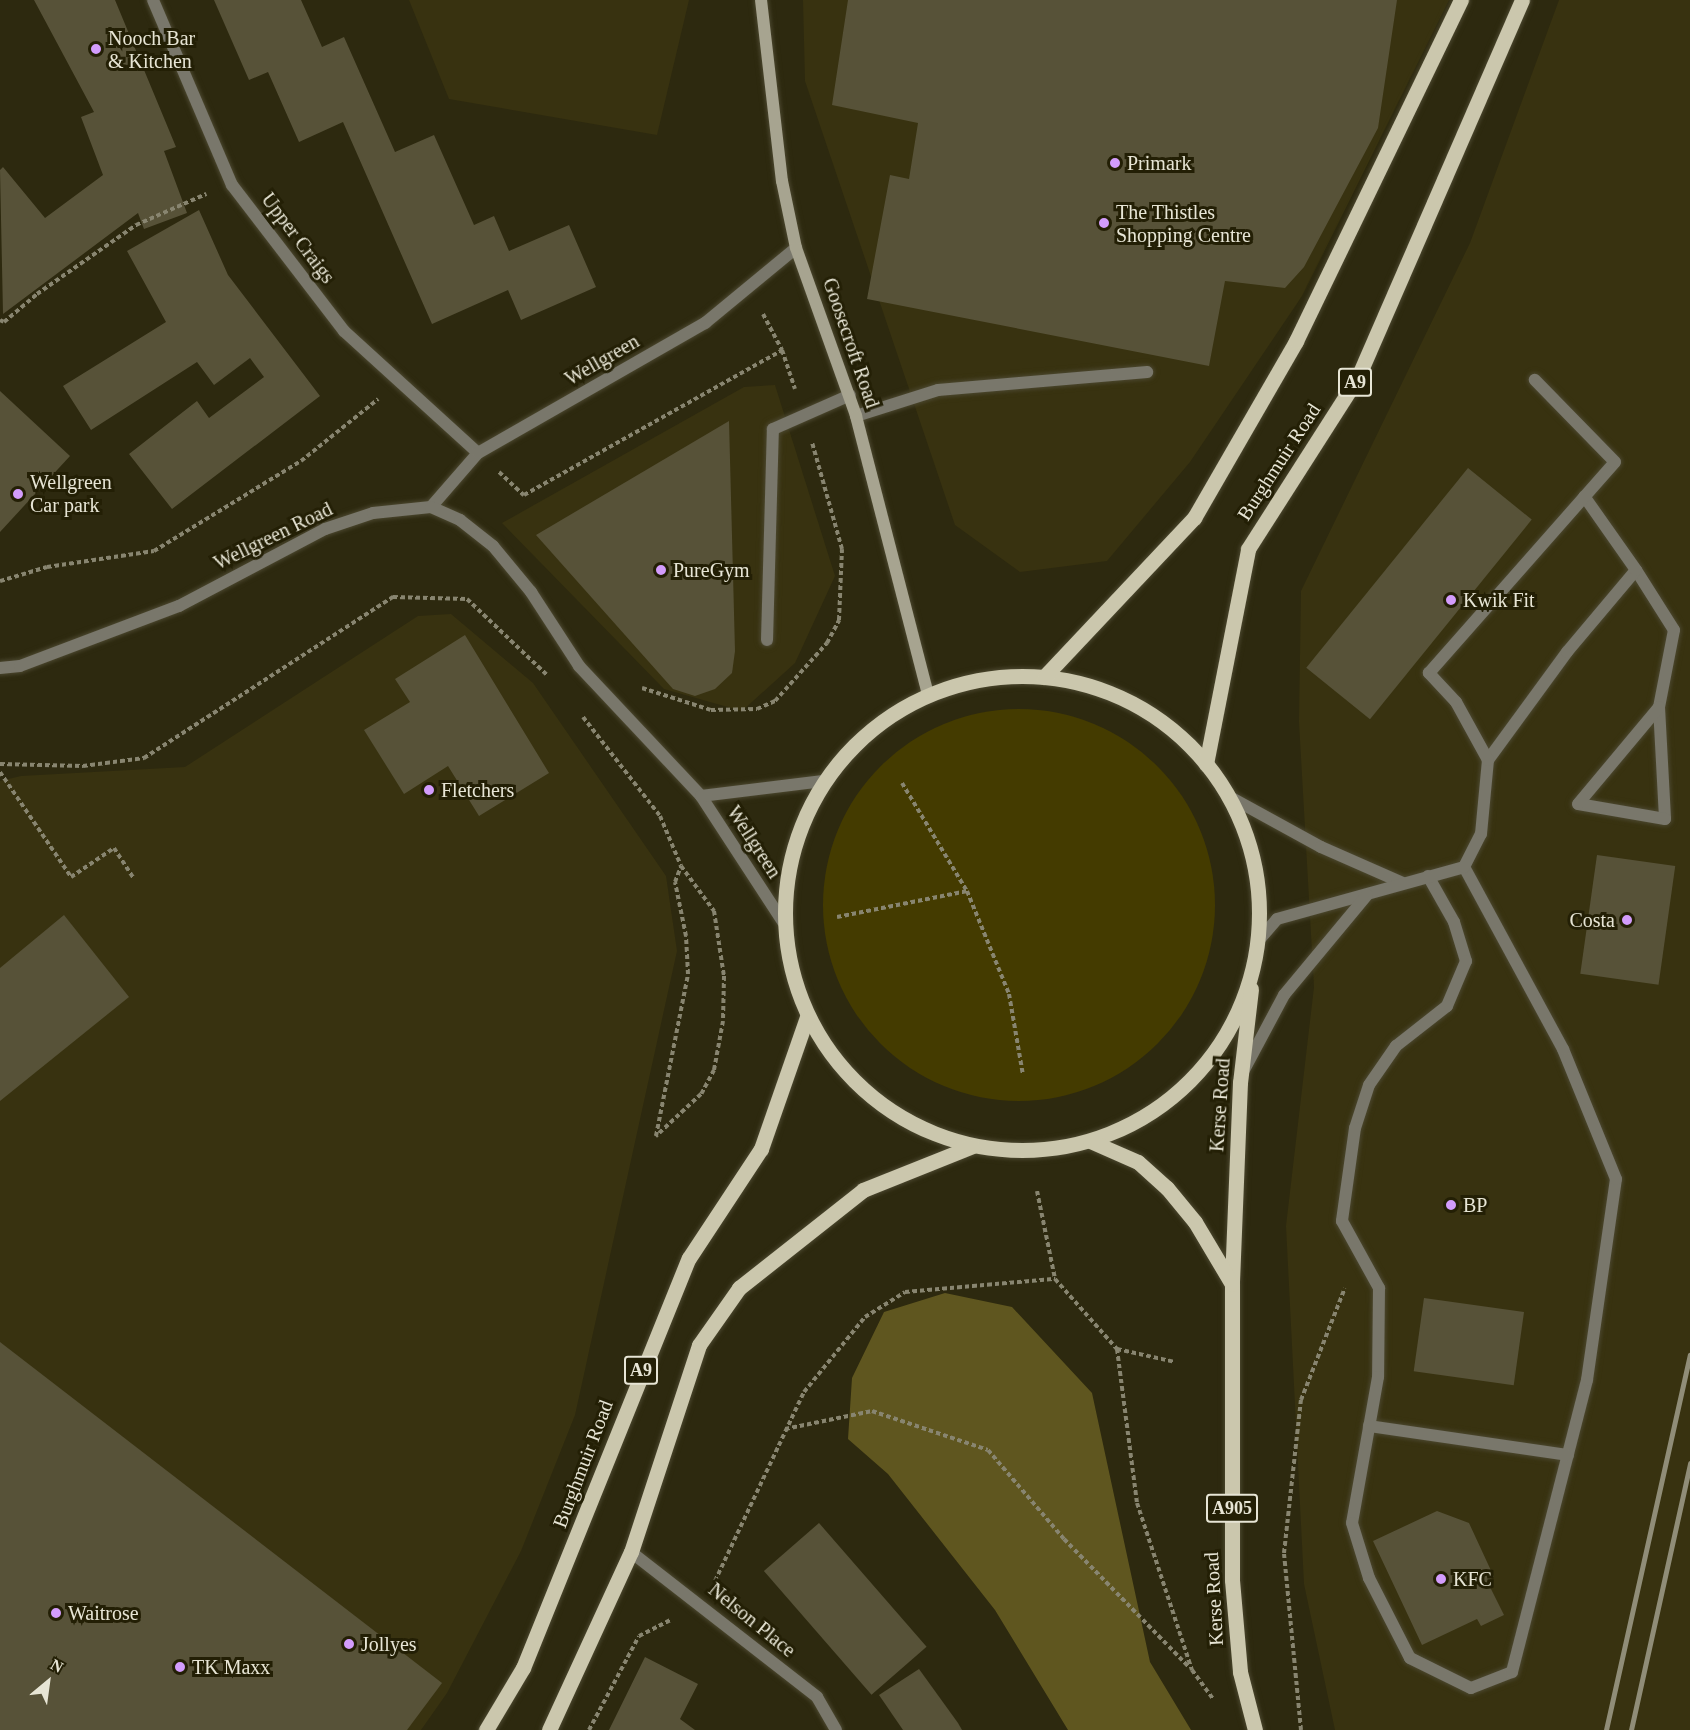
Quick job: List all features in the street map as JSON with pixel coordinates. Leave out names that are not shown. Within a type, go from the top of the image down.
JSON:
[{"type":"main road","name":"Goosecroft Road","points":[[761,0],[782,181],[796,248],[850,395],[928,694]]},
{"type":"main road","points":[[1044,677],[1194,518],[1296,341],[1461,0]]},
{"type":"main road","name":"Burghmuir Road","points":[[1206,764],[1248,549],[1358,377],[1522,0]]},
{"type":"main road","points":[[1044,677],[1106,691],[1161,720],[1206,764],[1228,796],[1245,830],[1255,867],[1259,903],[1258,941],[1254,964],[1232,1024],[1196,1075],[1148,1115],[1090,1141],[1032,1151],[973,1146],[906,1121],[848,1077],[807,1017],[783,922],[792,848],[823,781],[869,730],[928,694],[985,678],[1044,677]]},
{"type":"main road","name":"Kerse Road","points":[[1254,964],[1240,1082],[1232,1284],[1232,1580],[1240,1672],[1255,1730]]},
{"type":"main road","name":"Burghmuir Road","points":[[486,1730],[523,1668],[689,1258],[761,1149],[807,1017]]},
{"type":"main road","points":[[1090,1141],[1138,1162],[1167,1188],[1195,1222],[1232,1284]]},
{"type":"main road","name":"A9","points":[[549,1730],[631,1552],[699,1345],[739,1288],[862,1190],[973,1146]]},
{"type":"street","name":"Upper Craigs","points":[[153,0],[232,185],[344,331],[396,382],[478,453]]},
{"type":"street","name":"Wellgreen","points":[[431,507],[478,453],[705,323],[750,289],[796,248]]},
{"type":"street","points":[[856,416],[938,390],[1147,372]]},
{"type":"street","points":[[1488,760],[1456,702],[1429,673],[1614,462],[1535,380]]},
{"type":"street","points":[[767,640],[773,429],[850,395]]},
{"type":"street","points":[[1584,496],[1636,570],[1674,630],[1659,707],[1665,819],[1578,804],[1659,707]]},
{"type":"street","points":[[431,507],[460,520],[494,546],[531,592],[579,666],[701,796]]},
{"type":"street","name":"Wellgreen Road","points":[[0,668],[20,666],[179,606],[325,529],[373,513],[431,507]]},
{"type":"street","points":[[1464,867],[1480,834],[1488,760],[1567,652],[1636,570]]},
{"type":"street","name":"Wellgreen","points":[[783,922],[701,796],[823,781]]},
{"type":"street","points":[[1228,796],[1321,847],[1403,883]]},
{"type":"street","points":[[1258,941],[1277,919],[1464,867]]},
{"type":"street","points":[[1428,876],[1454,922],[1466,961],[1447,1005],[1396,1046],[1369,1085],[1355,1128],[1342,1221],[1379,1288],[1378,1377],[1352,1523],[1370,1578],[1410,1658],[1471,1688],[1512,1671],[1587,1380],[1616,1179],[1563,1049],[1464,867]]},
{"type":"street","points":[[1240,1082],[1284,995],[1367,895]]},
{"type":"street","points":[[1369,1426],[1568,1455]]},
{"type":"street","name":"Nelson Place","points":[[631,1552],[700,1603],[816,1696],[836,1730]]},
{"type":"path","points":[[0,320],[4,322],[37,294],[136,225],[232,185]]},
{"type":"path","points":[[635,686],[711,710],[757,709],[775,701],[813,660],[839,620],[844,580],[842,549],[782,350],[750,289]]},
{"type":"path","points":[[478,453],[524,495],[782,350]]},
{"type":"path","points":[[0,581],[47,567],[154,551],[301,461],[396,382]]},
{"type":"path","points":[[0,764],[83,766],[144,758],[393,597],[467,600],[550,677]]},
{"type":"path","points":[[580,713],[660,816],[681,866],[714,911],[724,976],[723,1021],[714,1070],[701,1094],[656,1136],[688,974],[686,936],[675,882],[681,866]]},
{"type":"path","points":[[0,772],[71,877],[114,848],[133,877]]},
{"type":"path","points":[[902,783],[967,891],[1009,994],[1023,1075]]},
{"type":"path","points":[[837,917],[967,891]]},
{"type":"path","points":[[1037,1191],[1055,1279],[1117,1349],[1137,1503],[1192,1670]]},
{"type":"path","points":[[1301,1730],[1284,1553],[1301,1400],[1359,1251]]},
{"type":"path","points":[[589,1730],[639,1636],[700,1603],[723,1569],[785,1429],[804,1392],[865,1317],[905,1292],[1055,1279]]},
{"type":"path","points":[[1117,1349],[1175,1362]]},
{"type":"path","points":[[785,1429],[873,1411],[988,1450],[1064,1539],[1192,1670],[1217,1704]]},
{"type":"shaded area","points":[[409,0],[689,0],[657,135],[449,99]]},
{"type":"shaded area","name":"The Thistles Shopping Centre","points":[[803,0],[1449,0],[1302,296],[1190,462],[1107,561],[1020,572],[955,525],[805,81]]},
{"type":"shaded area","points":[[1559,0],[1690,0],[1690,1730],[1335,1730],[1304,1584],[1286,1226],[1314,987],[1299,722],[1301,591],[1470,243]]},
{"type":"shaded area","points":[[775,385],[835,576],[795,663],[742,711],[664,689],[502,523],[744,387]]},
{"type":"shaded area","points":[[451,614],[533,683],[666,876],[677,951],[575,1415],[521,1551],[447,1693],[421,1730],[0,1730],[0,781],[21,776],[185,767],[418,616]]},
{"type":"shaded area","points":[[1019,709],[1057,713],[1094,724],[1128,742],[1158,766],[1182,796],[1200,830],[1211,867],[1215,905],[1211,943],[1200,980],[1182,1014],[1158,1044],[1128,1068],[1094,1086],[1057,1097],[1019,1101],[981,1097],[944,1086],[910,1068],[880,1044],[856,1014],[838,980],[827,943],[823,905],[827,867],[838,830],[856,796],[880,766],[910,742],[944,724],[981,713]]},
{"type":"shaded area","points":[[945,1293],[1012,1307],[1092,1393],[1150,1662],[1191,1730],[1068,1730],[995,1610],[888,1474],[848,1439],[852,1378],[884,1312]]},
{"type":"building","points":[[34,0],[115,0],[176,147],[164,151],[187,213],[144,229],[138,213],[3,314],[0,170],[3,167],[45,218],[103,175],[81,117],[94,112]]},
{"type":"building","points":[[214,0],[301,0],[322,47],[344,37],[395,152],[434,135],[474,225],[494,216],[509,251],[569,225],[596,287],[521,320],[508,290],[432,324],[343,122],[299,142],[268,72],[249,80]]},
{"type":"building","name":"The Thistles Shopping Centre","points":[[848,0],[1397,0],[1378,128],[1304,267],[1285,288],[1225,281],[1209,366],[867,299],[890,175],[909,179],[918,123],[832,105]]},
{"type":"building","points":[[199,210],[228,275],[320,396],[172,509],[129,454],[197,401],[209,418],[264,377],[250,358],[214,385],[197,362],[91,430],[63,386],[166,322],[127,251]]},
{"type":"building","name":"Wellgreen Car park","points":[[0,391],[70,456],[0,532]]},
{"type":"building","points":[[729,421],[735,651],[732,673],[715,689],[695,696],[673,689],[536,535]]},
{"type":"building","points":[[1468,468],[1532,520],[1370,719],[1306,668]]},
{"type":"building","points":[[465,635],[549,773],[479,816],[448,766],[404,794],[364,730],[410,702],[395,679]]},
{"type":"building","name":"Costa","points":[[1597,855],[1675,866],[1659,985],[1580,974]]},
{"type":"building","points":[[64,915],[129,997],[0,1101],[0,968]]},
{"type":"building","points":[[1424,1298],[1524,1312],[1514,1385],[1414,1371]]},
{"type":"building","points":[[0,1342],[442,1683],[407,1730],[0,1730]]},
{"type":"building","name":"KFC","points":[[1437,1511],[1469,1523],[1494,1577],[1487,1581],[1504,1615],[1481,1626],[1477,1619],[1422,1645],[1373,1541]]},
{"type":"building","points":[[819,1523],[927,1647],[871,1695],[764,1571]]},
{"type":"building","points":[[645,1657],[698,1684],[680,1719],[695,1730],[609,1730]]},
{"type":"building","points":[[919,1669],[962,1730],[903,1730],[879,1695]]},
{"type":"railway","points":[[1606,1730],[1690,1355]]},
{"type":"railway","points":[[1631,1730],[1690,1463]]},
{"type":"place","name":"Nooch Bar & Kitchen","points":[[96,49]]},
{"type":"place","name":"Primark","points":[[1115,163]]},
{"type":"place","name":"The Thistles Shopping Centre","points":[[1104,223]]},
{"type":"place","name":"Wellgreen Car park","points":[[18,494]]},
{"type":"place","name":"PureGym","points":[[661,570]]},
{"type":"place","name":"Kwik Fit","points":[[1451,600]]},
{"type":"place","name":"Fletchers","points":[[429,790]]},
{"type":"place","name":"Costa","points":[[1627,920]]},
{"type":"place","name":"BP","points":[[1451,1205]]},
{"type":"place","name":"KFC","points":[[1441,1579]]},
{"type":"place","name":"Waitrose","points":[[56,1613]]},
{"type":"place","name":"Jollyes","points":[[349,1644]]},
{"type":"place","name":"TK Maxx","points":[[180,1667]]}]
